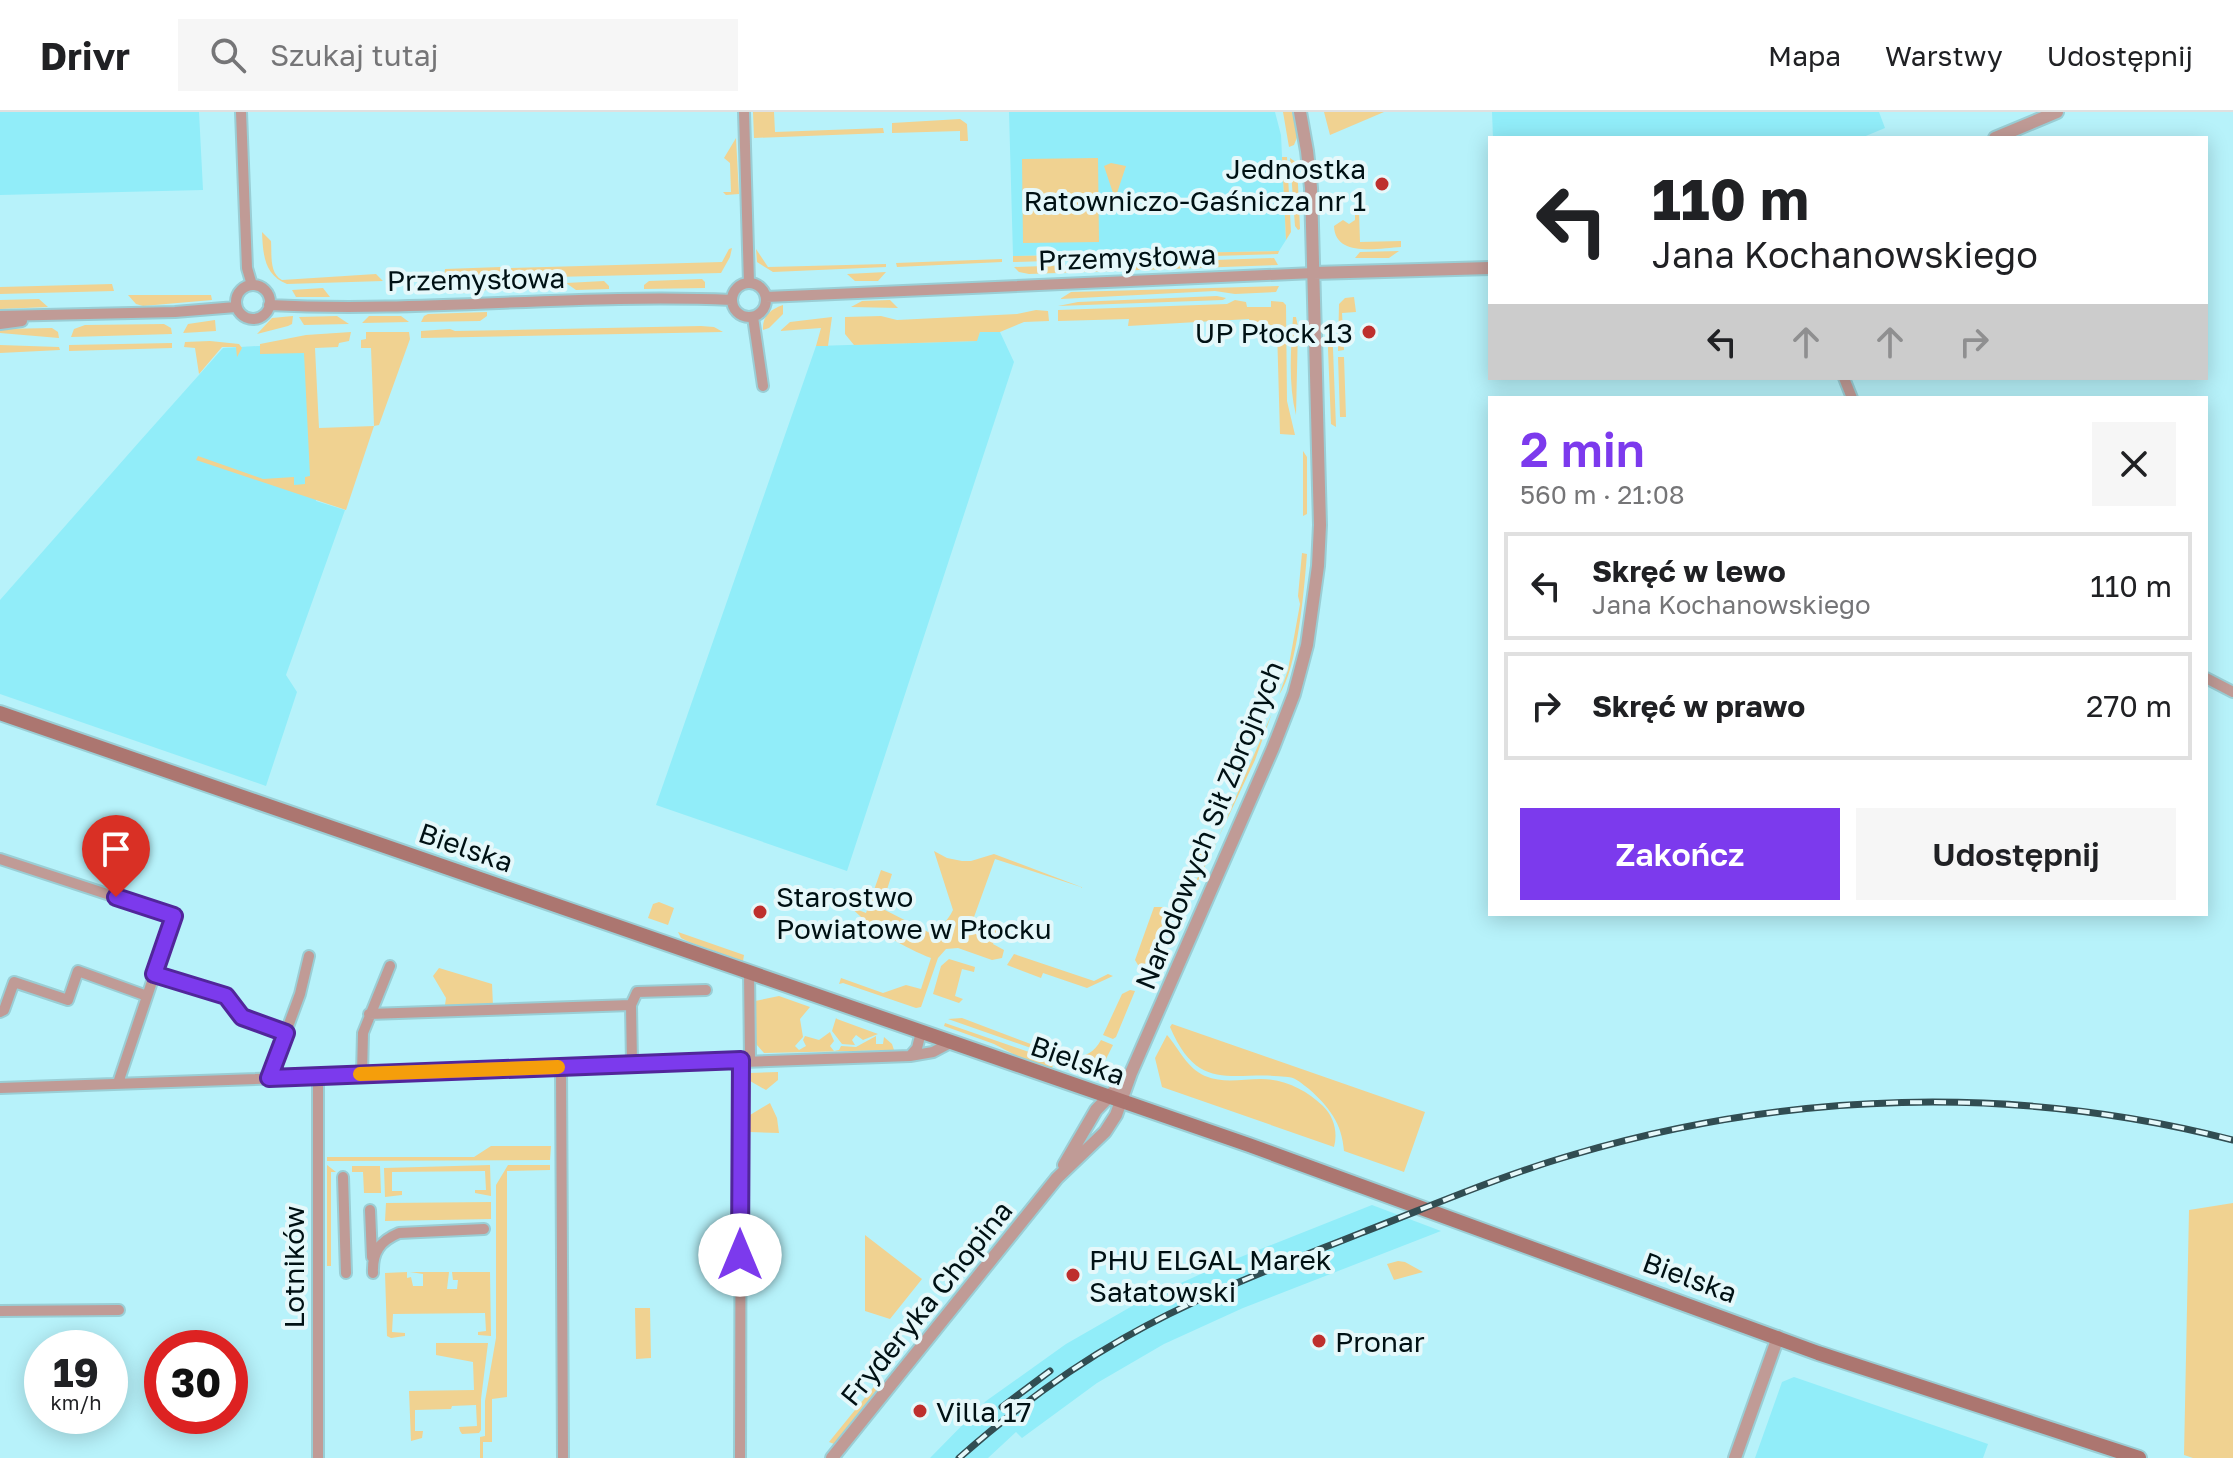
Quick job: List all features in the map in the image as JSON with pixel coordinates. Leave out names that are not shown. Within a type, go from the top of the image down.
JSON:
[{"type":"main road","name":"Bielska","points":[[0,713],[1249,1145],[1778,1337],[2139,1458]]},
{"type":"street","points":[[241,112],[247,268],[252,285],[265,291],[269,305],[261,317],[253,319],[240,314],[236,307],[239,292],[252,285]]},
{"type":"street","points":[[744,112],[749,283]]},
{"type":"street","name":"Narodowych Sił Zbrojnych","points":[[1114,1100],[1131,1073],[1261,779],[1303,662],[1319,549],[1314,273],[1309,166],[1300,112]]},
{"type":"street","points":[[2000,136],[2057,112]]},
{"type":"street","name":"Przemysłowa","points":[[766,297],[1488,268]]},
{"type":"street","points":[[749,283],[760,287],[766,297],[763,310],[753,317],[741,315],[733,306],[737,288],[749,283]]},
{"type":"street","name":"Przemysłowa","points":[[269,305],[355,307],[653,299],[732,300]]},
{"type":"street","points":[[0,316],[175,312],[236,307]]},
{"type":"street","points":[[0,324],[53,315]]},
{"type":"street","points":[[753,317],[763,386]]},
{"type":"street","points":[[2208,679],[2233,692]]},
{"type":"street","points":[[0,859],[174,916],[118,1083]]},
{"type":"street","points":[[269,1078],[300,994],[309,956]]},
{"type":"street","points":[[362,1074],[361,1044],[369,1014],[390,966]]},
{"type":"street","points":[[0,1012],[4,1010],[14,982],[68,1000],[78,971],[147,996]]},
{"type":"street","points":[[740,1458],[749,972]]},
{"type":"street","points":[[154,974],[226,996],[242,1017],[286,1033]]},
{"type":"street","points":[[632,1064],[631,1005],[637,992],[706,990]]},
{"type":"street","points":[[369,1014],[631,1005]]},
{"type":"street","points":[[910,1056],[917,1048],[921,1032]]},
{"type":"street","points":[[0,1088],[910,1056],[933,1052],[950,1043]]},
{"type":"street","points":[[561,1066],[563,1458]]},
{"type":"street","name":"Lotników","points":[[318,1076],[318,1458]]},
{"type":"street","name":"Fryderyka Chopina","points":[[1057,1178],[1087,1124],[1114,1100]]},
{"type":"street","name":"Fryderyka Chopina","points":[[832,1458],[1057,1178],[1105,1132],[1114,1100]]},
{"type":"street","points":[[343,1177],[346,1273]]},
{"type":"street","points":[[370,1210],[373,1273]]},
{"type":"street","points":[[372,1259],[388,1238],[399,1233],[484,1229]]},
{"type":"street","points":[[0,1311],[119,1310]]},
{"type":"street","points":[[1735,1458],[1778,1337]]},
{"type":"shaded area","points":[[0,112],[199,112],[203,190],[0,195]]},
{"type":"shaded area","points":[[753,112],[774,112],[775,132],[883,128],[884,133],[754,138]]},
{"type":"shaded area","points":[[1009,112],[1275,112],[1281,135],[1286,240],[1279,251],[1013,256]]},
{"type":"shaded area","points":[[1283,112],[1292,112],[1298,135],[1294,145],[1289,147]]},
{"type":"shaded area","points":[[1324,112],[1384,112],[1330,135]]},
{"type":"shaded area","points":[[1492,112],[1879,112],[1885,128],[1866,136],[1493,136]]},
{"type":"shaded area","points":[[960,119],[967,124],[968,141],[960,141],[960,131],[892,133],[892,123]]},
{"type":"shaded area","points":[[736,138],[739,194],[726,195],[723,192],[731,192],[730,163],[724,158]]},
{"type":"shaded area","points":[[1282,157],[1287,157],[1291,232],[1286,240]]},
{"type":"shaded area","points":[[1098,158],[1099,242],[1023,243],[1022,159]]},
{"type":"shaded area","points":[[1290,158],[1297,163],[1298,230],[1295,226]]},
{"type":"shaded area","points":[[1111,163],[1126,166],[1115,199],[1104,166]]},
{"type":"shaded area","points":[[1359,211],[1360,242],[1401,241],[1401,247],[1360,249],[1342,243],[1336,236],[1334,226],[1343,220],[1349,224]]},
{"type":"shaded area","points":[[262,232],[271,241],[273,268],[282,280],[376,274],[383,281],[287,284],[279,280],[269,269],[264,256]]},
{"type":"shaded area","points":[[732,248],[721,273],[512,278],[511,268],[722,262]]},
{"type":"shaded area","points":[[756,249],[768,267],[886,264],[886,267],[773,272],[757,262]]},
{"type":"shaded area","points":[[1279,251],[1278,254],[1013,262],[1013,256]]},
{"type":"shaded area","points":[[1399,251],[1389,258],[1355,258],[1360,252]]},
{"type":"shaded area","points":[[1274,258],[1278,265],[1029,274],[1019,272],[1014,267]]},
{"type":"shaded area","points":[[1002,259],[1002,262],[897,267],[896,263]]},
{"type":"shaded area","points":[[501,267],[497,279],[400,282],[404,279],[444,278],[445,269]]},
{"type":"shaded area","points":[[886,272],[878,281],[855,281],[847,274]]},
{"type":"shaded area","points":[[702,279],[705,288],[644,289],[649,281]]},
{"type":"shaded area","points":[[604,281],[609,289],[576,290],[566,283]]},
{"type":"shaded area","points":[[112,284],[114,291],[0,294],[0,287]]},
{"type":"shaded area","points":[[495,284],[481,293],[460,293],[454,285]]},
{"type":"shaded area","points":[[1279,286],[1276,292],[1235,294],[1215,291],[1060,299],[1071,292]]},
{"type":"shaded area","points":[[323,288],[330,297],[296,297],[292,290]]},
{"type":"shaded area","points":[[128,295],[211,295],[212,300],[143,306],[136,304]]},
{"type":"shaded area","points":[[1354,297],[1356,312],[1342,313],[1344,350],[1338,351],[1339,304],[1345,298]]},
{"type":"shaded area","points":[[1226,298],[1058,306],[1078,302]]},
{"type":"shaded area","points":[[39,299],[48,307],[0,309],[0,300]]},
{"type":"shaded area","points":[[890,300],[898,308],[851,307],[862,301]]},
{"type":"shaded area","points":[[1235,300],[1246,302],[1247,307],[1271,307],[1271,301],[1286,305],[1287,401],[1295,435],[1280,434],[1277,329],[1271,325],[1251,326],[1249,319],[1128,326],[1129,319],[1058,321],[1058,310],[1227,304]]},
{"type":"shaded area","points":[[783,305],[783,314],[763,330],[768,314]]},
{"type":"shaded area","points":[[1048,311],[1049,321],[1024,322],[1000,332],[980,332],[977,341],[854,345],[845,334],[845,317],[881,316],[897,320],[1017,314]]},
{"type":"shaded area","points":[[487,312],[487,316],[480,321],[421,322],[428,314]]},
{"type":"shaded area","points":[[293,316],[292,324],[288,326],[257,334],[272,318]]},
{"type":"shaded area","points":[[337,316],[349,324],[304,325],[299,317]]},
{"type":"shaded area","points":[[369,316],[401,316],[409,322],[362,323]]},
{"type":"shaded area","points":[[832,317],[828,346],[816,346],[821,328],[780,331],[790,322]]},
{"type":"shaded area","points":[[1293,317],[1296,317],[1298,327],[1296,415],[1291,378]]},
{"type":"shaded area","points":[[215,320],[216,331],[183,333],[188,324]]},
{"type":"shaded area","points":[[1332,323],[1336,427],[1331,424],[1327,324]]},
{"type":"shaded area","points":[[164,324],[171,328],[172,334],[71,337],[74,329],[85,325]]},
{"type":"shaded area","points":[[714,327],[723,332],[421,338],[421,331],[450,329]]},
{"type":"shaded area","points":[[52,328],[58,332],[59,338],[0,333],[0,329]]},
{"type":"shaded area","points":[[351,332],[349,341],[339,343],[338,347],[315,348],[319,428],[374,426],[346,510],[196,460],[198,456],[263,479],[294,477],[294,485],[305,484],[305,477],[310,476],[304,353],[260,354],[260,344],[306,335]]},
{"type":"shaded area","points":[[366,332],[409,332],[410,339],[379,425],[374,426],[371,348],[361,348],[361,340],[366,339]]},
{"type":"shaded area","points":[[980,332],[1000,332],[1014,362],[847,871],[656,805],[816,346],[976,341]]},
{"type":"shaded area","points":[[185,342],[239,344],[242,348],[237,357],[236,347],[222,347],[199,374],[195,348],[184,347]]},
{"type":"shaded area","points":[[172,343],[172,348],[69,351],[69,345]]},
{"type":"shaded area","points":[[310,343],[316,501],[345,510],[286,675],[297,692],[266,786],[0,694],[0,600],[140,441],[223,348]]},
{"type":"shaded area","points":[[0,345],[59,347],[60,350],[0,353]]},
{"type":"shaded area","points":[[1338,357],[1344,357],[1346,417],[1340,417]]},
{"type":"shaded area","points":[[1303,451],[1307,457],[1307,514],[1303,516]]},
{"type":"shaded area","points":[[1302,553],[1307,554],[1299,628],[1291,666],[1279,695],[1288,670],[1300,604]]},
{"type":"shaded area","points":[[1272,713],[1255,760],[1219,837]]},
{"type":"shaded area","points":[[1215,832],[1179,902],[1202,846]]},
{"type":"shaded area","points":[[934,851],[962,861],[994,854],[1084,888],[995,859],[974,917],[1000,927],[993,944],[1004,950],[1002,958],[992,960],[958,948],[946,949],[938,958],[921,1007],[916,1008],[839,984],[841,978],[883,993],[906,985],[921,989],[931,958],[888,937],[851,907],[866,913],[881,870],[892,874],[881,908],[928,932],[940,926],[953,910]]},
{"type":"shaded area","points":[[1211,853],[1190,898],[1184,902]]},
{"type":"shaded area","points":[[659,902],[674,908],[668,925],[648,918],[653,904]]},
{"type":"shaded area","points":[[1154,907],[1164,907],[1169,911],[1148,963],[1138,965],[1135,960]]},
{"type":"shaded area","points":[[678,932],[744,955],[743,961],[689,942],[681,938]]},
{"type":"shaded area","points":[[1014,954],[1094,981],[1108,974],[1113,976],[1087,988],[1043,973],[1041,978],[1007,965]]},
{"type":"shaded area","points":[[949,959],[975,967],[974,972],[962,969],[955,996],[963,999],[959,1003],[933,994],[941,966]]},
{"type":"shaded area","points":[[439,968],[492,984],[493,1006],[445,1005],[446,998],[433,976]]},
{"type":"shaded area","points":[[1135,991],[1116,1037],[1113,1039],[1103,1035],[1122,994]]},
{"type":"shaded area","points":[[779,996],[810,1007],[800,1019],[803,1037],[795,1046],[799,1050],[806,1046],[805,1036],[819,1040],[830,1032],[834,1041],[830,1046],[834,1051],[841,1046],[856,1047],[876,1036],[876,1044],[883,1044],[884,1037],[894,1050],[764,1053],[756,1044],[755,1001]]},
{"type":"shaded area","points":[[836,1018],[878,1034],[863,1040],[856,1035],[852,1040],[855,1045],[842,1044],[832,1031]]},
{"type":"shaded area","points":[[962,1018],[1052,1052],[1051,1055],[948,1019]]},
{"type":"shaded area","points":[[945,1023],[1049,1059],[1052,1069],[944,1026]]},
{"type":"shaded area","points":[[1172,1024],[1425,1112],[1404,1172],[1344,1151],[1333,1116],[1297,1080],[1288,1077],[1219,1075],[1205,1071],[1193,1063],[1181,1048],[1170,1027]]},
{"type":"shaded area","points":[[1167,1035],[1188,1063],[1205,1076],[1226,1080],[1278,1081],[1310,1095],[1327,1110],[1332,1120],[1336,1136],[1334,1147],[1162,1087],[1155,1058]]},
{"type":"shaded area","points":[[1101,1040],[1113,1045],[1104,1063],[1090,1068],[1056,1057],[1057,1053],[1070,1057],[1082,1056],[1092,1051]]},
{"type":"shaded area","points":[[778,1072],[778,1080],[766,1090],[750,1081],[750,1073]]},
{"type":"shaded area","points":[[770,1103],[779,1133],[750,1132],[750,1115]]},
{"type":"shaded area","points":[[491,1146],[551,1146],[550,1160],[327,1161],[327,1157],[474,1157]]},
{"type":"shaded area","points":[[327,1165],[336,1172],[331,1172],[331,1266],[327,1266]]},
{"type":"shaded area","points":[[490,1165],[491,1196],[475,1193],[475,1190],[486,1190],[485,1171],[392,1172],[392,1191],[402,1191],[402,1195],[385,1197],[384,1168]]},
{"type":"shaded area","points":[[508,1165],[550,1165],[550,1170],[507,1171],[507,1397],[492,1399],[492,1442],[483,1442],[483,1458],[480,1458],[480,1437],[485,1436],[485,1401],[496,1338],[496,1185]]},
{"type":"shaded area","points":[[352,1166],[380,1166],[381,1193],[364,1193],[363,1172],[352,1172]]},
{"type":"shaded area","points":[[491,1202],[491,1219],[385,1221],[386,1203]]},
{"type":"shaded area","points":[[2233,1203],[2233,1458],[2193,1458],[2184,1455],[2189,1210]]},
{"type":"shaded area","points":[[1372,1205],[1441,1231],[1243,1308],[1164,1344],[1097,1383],[1022,1438],[1016,1432],[988,1458],[930,1458],[986,1401],[1066,1344],[1141,1301],[1223,1264]]},
{"type":"shaded area","points":[[865,1235],[922,1279],[890,1319],[865,1311]]},
{"type":"shaded area","points":[[1398,1261],[1423,1272],[1394,1280],[1387,1264]]},
{"type":"shaded area","points":[[407,1272],[413,1286],[423,1286],[423,1274],[410,1272],[449,1272],[447,1289],[457,1289],[458,1280],[453,1280],[452,1272],[490,1272],[491,1336],[478,1335],[478,1332],[486,1331],[485,1313],[393,1314],[392,1332],[405,1333],[405,1336],[387,1336],[385,1273]]},
{"type":"shaded area","points":[[635,1308],[650,1308],[651,1358],[636,1359]]},
{"type":"shaded area","points":[[436,1343],[488,1343],[481,1399],[481,1430],[479,1433],[462,1434],[459,1427],[477,1426],[476,1405],[415,1410],[415,1431],[423,1431],[422,1438],[411,1441],[409,1391],[474,1390],[473,1362],[436,1355]]},
{"type":"shaded area","points":[[1794,1377],[1988,1444],[1983,1458],[1755,1458],[1782,1382]]},
{"type":"shaded area","points":[[881,1378],[882,1383],[834,1444],[829,1442]]},
{"type":"railway","points":[[959,1458],[1059,1379],[1124,1338],[1181,1308],[1492,1182],[1545,1163],[1653,1134],[1736,1118],[1819,1107],[1902,1102],[1985,1103],[2068,1110],[2151,1122],[2233,1140]]},
{"type":"railway","points":[[1002,1407],[1050,1371]]},
{"type":"slow traffic","points":[[360,1074],[558,1067]]},
{"type":"place","name":"Jednostka Ratowniczo-Gaśnicza nr 1","points":[[1382,184]]},
{"type":"place","name":"UP Płock 13","points":[[1369,332]]},
{"type":"place","name":"Starostwo Powiatowe w Płocku","points":[[760,912]]},
{"type":"place","name":"PHU ELGAL Marek Sałatowski","points":[[1073,1275]]},
{"type":"place","name":"Pronar","points":[[1319,1341]]},
{"type":"place","name":"Villa 17","points":[[920,1411]]},
{"type":"route","points":[[116,897],[174,916],[154,974],[226,996],[242,1017],[286,1033],[269,1078],[741,1060],[740,1255]]}]
